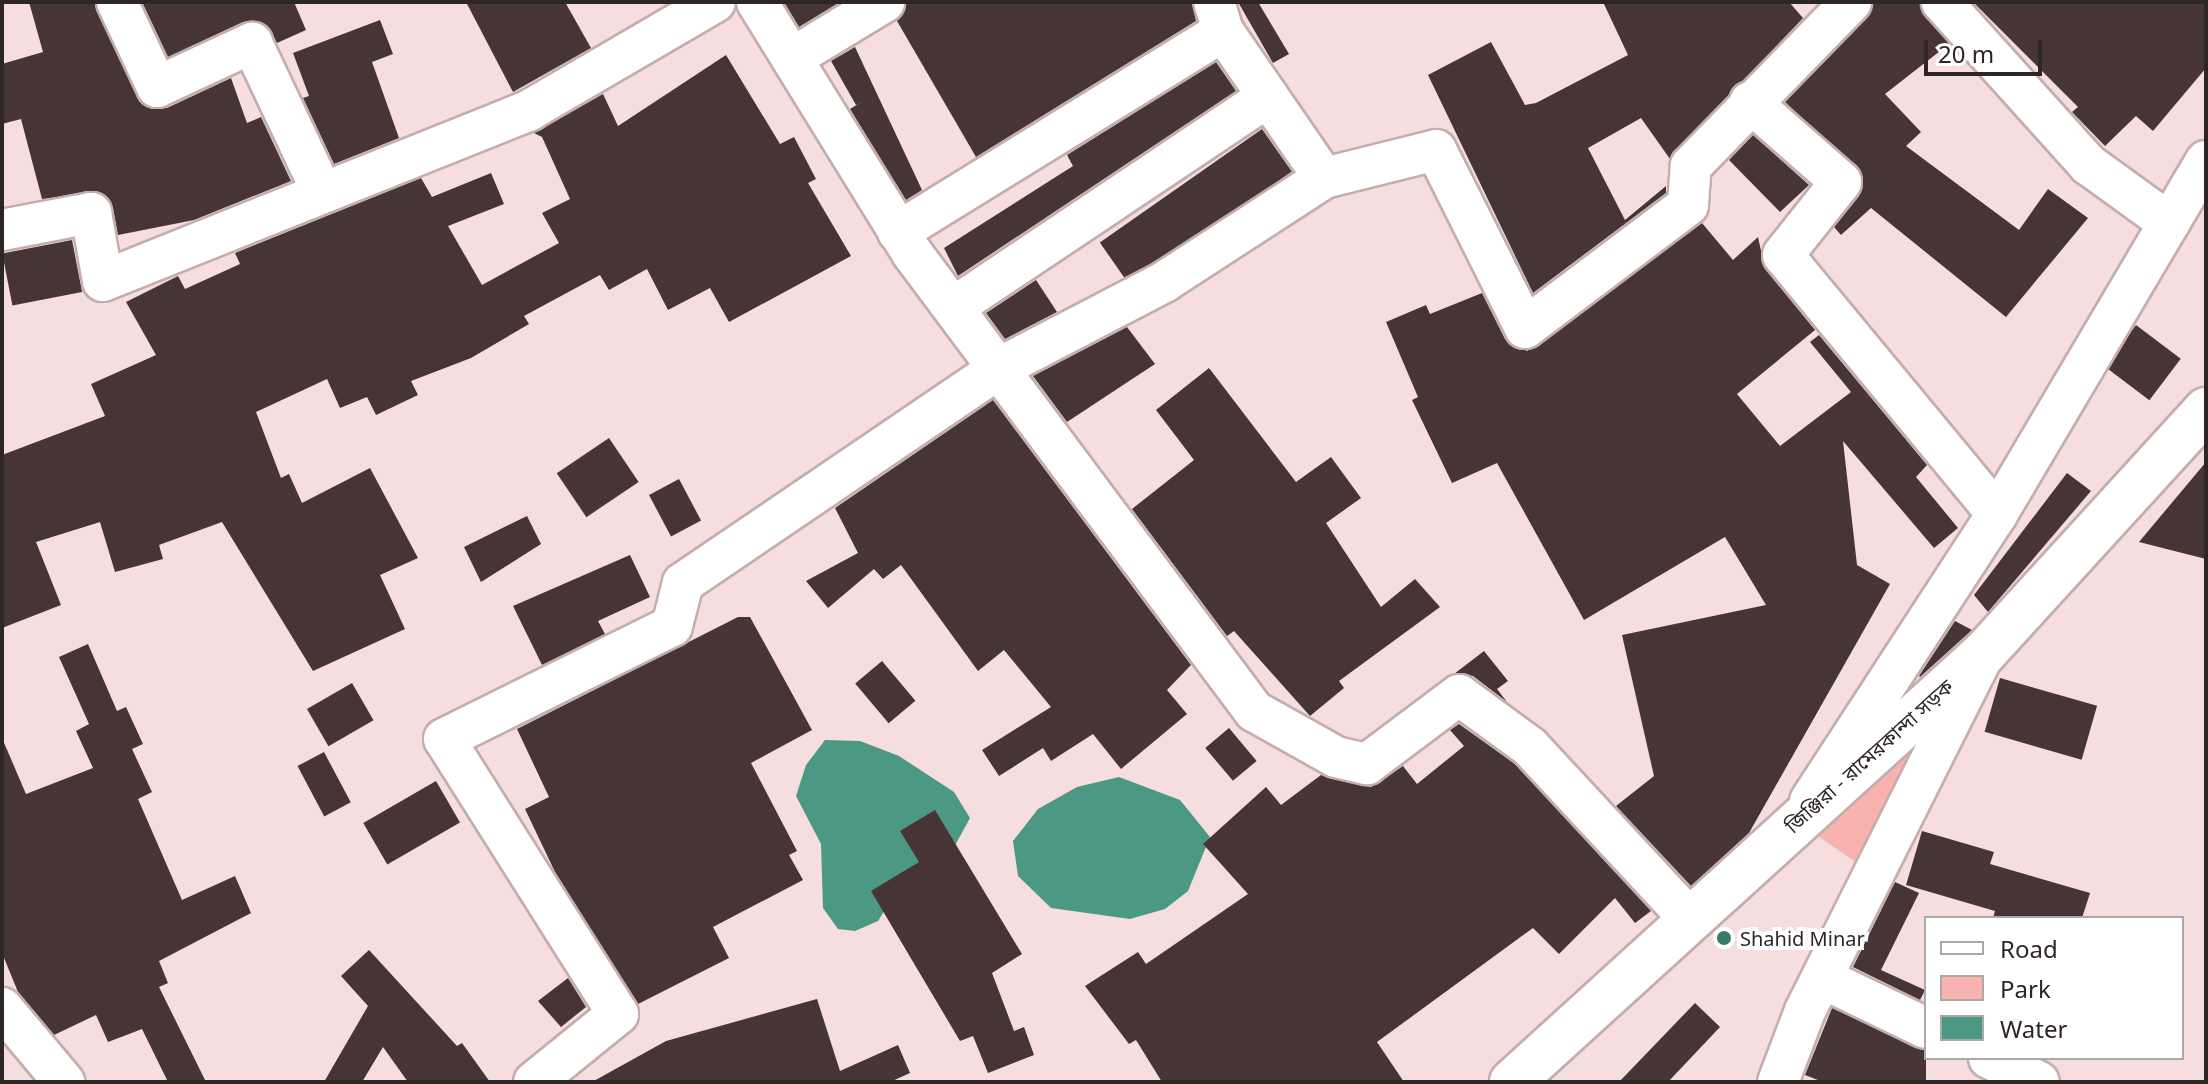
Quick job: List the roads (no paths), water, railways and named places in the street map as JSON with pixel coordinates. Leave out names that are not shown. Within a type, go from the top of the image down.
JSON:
[{"type":"main road","name":"জিঞ্জিরা - রামেরকান্দা সড়ক","points":[[1512,1082],[1985,652],[2206,410]]},
{"type":"street","points":[[117,2],[157,87],[252,43],[322,192]]},
{"type":"street","points":[[2,230],[91,213],[103,281],[530,110],[715,2]]},
{"type":"street","points":[[757,2],[898,232],[1001,367],[1095,504],[1254,711],[1336,757],[1367,764],[1459,695],[1530,747],[1690,919]]},
{"type":"street","points":[[792,58],[884,2]]},
{"type":"street","points":[[1942,2],[2089,165],[2169,223]]},
{"type":"street","points":[[534,1082],[618,1014],[444,739],[672,626],[683,583],[1001,367],[1164,282],[1324,178],[1436,150],[1525,328],[1688,205],[1691,166],[1829,10]]},
{"type":"street","points":[[898,232],[1218,17],[1324,178]]},
{"type":"street","points":[[954,307],[1268,97]]},
{"type":"street","points":[[1750,102],[1841,182],[1783,255],[1997,514]]},
{"type":"street","points":[[1796,821],[1997,514],[2206,161]]},
{"type":"street","points":[[1778,1082],[1822,978],[1985,652]]},
{"type":"street","points":[[1822,978],[1924,1027]]},
{"type":"street","points":[[2,1008],[64,1082]]},
{"type":"street","points":[[1993,1060],[2039,1082]]},
{"type":"water","points":[[825,740],[860,741],[899,756],[954,792],[970,818],[953,849],[890,902],[878,921],[855,931],[838,929],[823,908],[821,844],[796,796],[806,765]]},
{"type":"water","points":[[1119,777],[1180,800],[1210,837],[1188,891],[1165,909],[1130,919],[1051,908],[1018,876],[1013,841],[1038,809],[1077,787]]},
{"type":"place","name":"Shahid Minar","points":[[1724,938]]}]
